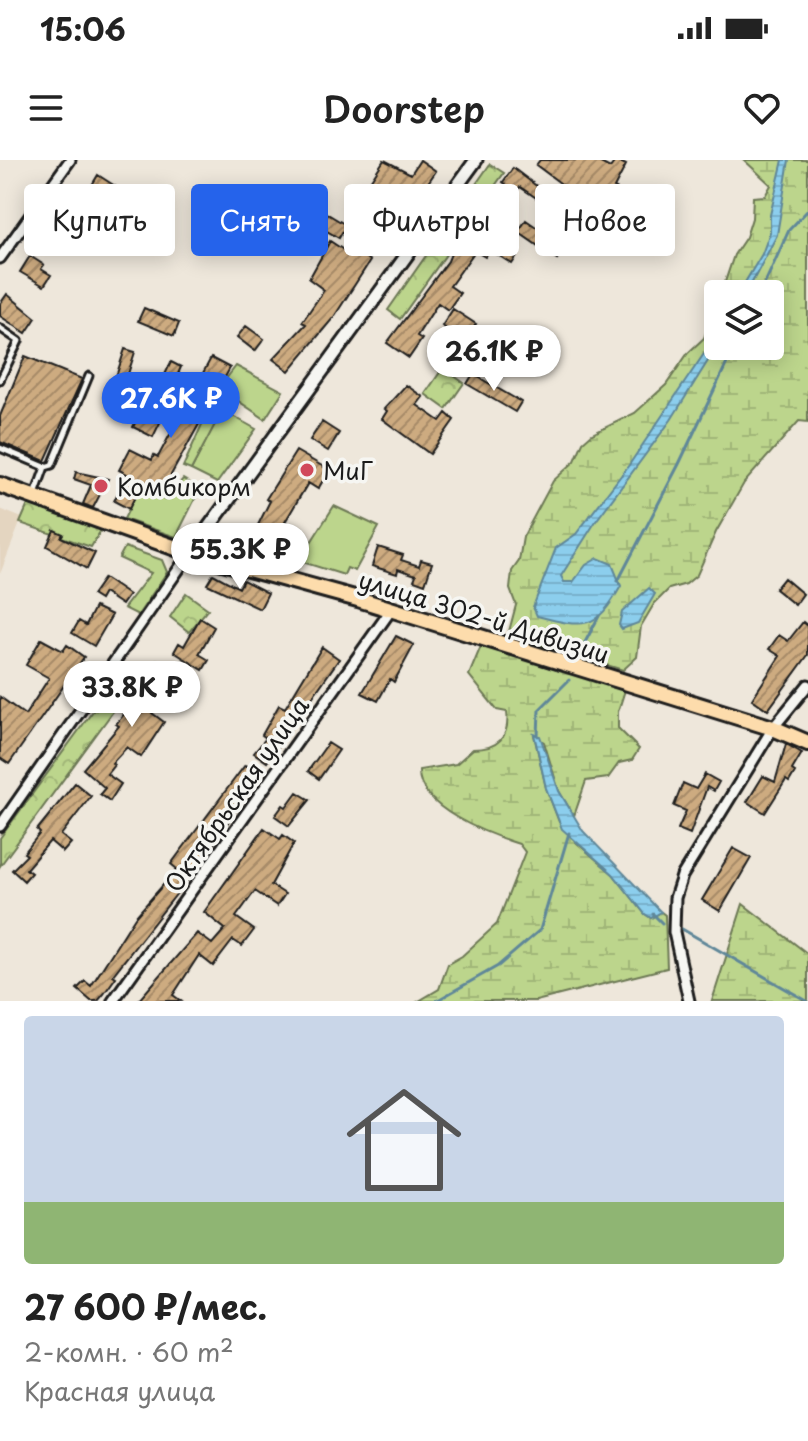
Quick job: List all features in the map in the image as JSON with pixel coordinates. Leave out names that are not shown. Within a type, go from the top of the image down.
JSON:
[{"type":"main road","name":"улица 302-й Дивизии","points":[[0,485],[190,553],[391,610],[773,728],[808,743]]},
{"type":"street","points":[[0,258],[70,160]]},
{"type":"street","points":[[0,826],[190,553],[476,160]]},
{"type":"street","name":"Октябрьская улица","points":[[113,1001],[391,610]]},
{"type":"street","points":[[689,1001],[674,932],[675,898],[682,876],[773,728],[808,685]]},
{"type":"lane","points":[[0,328],[19,341],[0,380]]},
{"type":"lane","points":[[0,448],[45,467],[52,465],[89,376]]},
{"type":"lane","points":[[33,498],[45,467]]},
{"type":"shaded area","points":[[0,509],[22,518],[0,574]]},
{"type":"green space","points":[[744,160],[808,160],[808,422],[799,421],[744,483],[716,532],[697,575],[686,584],[669,589],[654,604],[641,626],[637,657],[623,670],[508,635],[516,605],[510,589],[512,571],[519,561],[523,537],[553,481],[575,461],[583,442],[592,434],[635,413],[666,385],[688,353],[704,338],[704,360],[784,360],[784,280],[726,280],[734,255],[746,237],[752,218],[753,197],[765,196],[771,185]]},
{"type":"green space","points":[[490,164],[504,173],[496,184],[476,184]]},
{"type":"green space","points":[[426,256],[445,256],[400,319],[388,310]]},
{"type":"green space","points":[[236,366],[283,391],[265,419],[219,388]]},
{"type":"green space","points":[[443,368],[464,383],[446,409],[425,394]]},
{"type":"green space","points":[[212,402],[222,411],[191,470],[183,467]]},
{"type":"green space","points":[[222,410],[256,429],[217,483],[191,470]]},
{"type":"green space","points":[[183,479],[200,489],[176,537],[124,519],[139,488],[165,500]]},
{"type":"green space","points":[[29,502],[101,530],[91,547],[20,523]]},
{"type":"green space","points":[[334,506],[379,527],[355,571],[347,568],[344,575],[299,561]]},
{"type":"green space","points":[[125,547],[162,560],[167,572],[138,615],[124,608],[151,573],[119,558]]},
{"type":"green space","points":[[186,593],[208,609],[189,632],[170,617]]},
{"type":"green space","points":[[481,646],[625,690],[618,712],[618,728],[639,749],[632,760],[619,763],[608,778],[586,781],[574,816],[559,791],[544,742],[534,735],[546,788],[559,822],[577,843],[613,874],[645,914],[651,918],[661,912],[665,915],[667,968],[536,1001],[419,1001],[439,989],[448,964],[462,956],[497,924],[525,852],[519,844],[457,818],[429,796],[421,784],[419,770],[456,764],[473,749],[496,744],[504,735],[507,712],[497,710],[469,675]]},
{"type":"green space","points":[[104,696],[117,706],[0,866],[0,838]]},
{"type":"green space","points":[[743,904],[808,954],[808,1001],[712,1001]]},
{"type":"water","points":[[783,160],[789,160],[777,235],[753,280],[746,280],[762,254],[770,232],[770,215]]},
{"type":"water","points":[[704,354],[704,360],[709,360],[671,420],[596,521],[561,576],[564,582],[573,582],[586,565],[598,558],[612,564],[621,586],[612,601],[596,618],[578,624],[537,616],[533,607],[556,548],[576,534],[629,465]]},
{"type":"water","points":[[649,588],[655,594],[638,623],[622,629],[619,625],[622,612]]},
{"type":"water","points":[[534,734],[540,736],[559,791],[583,831],[661,912],[651,918],[645,914],[613,874],[562,829],[546,788]]},
{"type":"building","points":[[384,160],[411,174],[420,160],[436,171],[427,184],[368,184]]},
{"type":"building","points":[[540,160],[595,160],[610,168],[616,160],[626,165],[616,184],[561,184],[536,165]]},
{"type":"building","points":[[513,168],[535,185],[535,197],[519,188],[519,184],[503,182]]},
{"type":"building","points":[[98,175],[112,184],[93,184]]},
{"type":"building","points":[[328,214],[344,224],[339,238],[328,232]]},
{"type":"building","points":[[526,220],[535,226],[535,244],[519,233]]},
{"type":"building","points":[[330,241],[344,250],[344,256],[363,256],[370,261],[334,317],[289,371],[273,359],[306,324],[302,322],[324,290],[309,279],[322,256],[328,256]]},
{"type":"building","points":[[30,256],[44,265],[41,269],[51,275],[44,286],[20,272]]},
{"type":"building","points":[[450,256],[471,256],[450,286],[460,293],[448,310],[438,303],[417,336],[422,339],[409,358],[387,343]]},
{"type":"building","points":[[499,256],[517,256],[512,264]]},
{"type":"building","points":[[7,294],[36,318],[26,333],[0,316],[0,304]]},
{"type":"building","points":[[144,308],[179,323],[174,336],[138,321]]},
{"type":"building","points":[[453,309],[476,324],[465,340],[442,326]]},
{"type":"building","points":[[246,326],[264,339],[255,351],[237,337]]},
{"type":"building","points":[[125,349],[135,352],[120,399],[110,395]]},
{"type":"building","points":[[25,356],[82,379],[45,461],[0,442],[0,416]]},
{"type":"building","points":[[211,358],[230,368],[161,493],[142,482],[129,509],[114,501],[127,474],[119,470],[130,449],[152,460],[154,455],[158,457]]},
{"type":"building","points":[[171,362],[181,367],[172,388],[176,390],[153,437],[133,427],[156,380],[161,383]]},
{"type":"building","points":[[473,374],[521,402],[515,412],[467,384]]},
{"type":"building","points":[[406,385],[423,397],[417,405],[440,421],[446,413],[454,420],[430,454],[382,419],[387,411],[384,409]]},
{"type":"building","points":[[322,422],[339,433],[328,451],[310,440]]},
{"type":"building","points":[[296,451],[329,470],[318,489],[308,483],[285,522],[300,529],[290,548],[255,531],[270,501],[266,499]]},
{"type":"building","points":[[76,472],[108,479],[93,508],[83,504],[91,485],[74,479]]},
{"type":"building","points":[[54,530],[63,534],[61,537],[95,553],[87,569],[47,546]]},
{"type":"building","points":[[378,547],[403,555],[401,560],[419,566],[421,560],[432,563],[425,584],[414,580],[416,575],[398,569],[397,574],[372,566]]},
{"type":"building","points":[[213,574],[239,588],[243,580],[268,593],[260,609],[207,584]]},
{"type":"building","points":[[104,578],[129,595],[122,605],[104,593],[100,600],[92,595]]},
{"type":"building","points":[[784,578],[803,594],[795,605],[775,589]]},
{"type":"building","points":[[95,607],[112,615],[94,646],[72,633],[79,621],[86,625]]},
{"type":"building","points":[[200,618],[214,627],[199,654],[209,660],[203,670],[174,652],[179,643],[184,646]]},
{"type":"building","points":[[803,622],[808,626],[808,655],[768,710],[752,699],[780,656],[769,649],[779,635],[788,641]]},
{"type":"building","points":[[396,636],[414,645],[394,682],[390,679],[378,701],[362,693]]},
{"type":"building","points":[[41,639],[63,651],[67,645],[84,657],[9,764],[0,758],[0,697],[25,715],[49,678],[26,665]]},
{"type":"building","points":[[322,647],[339,659],[267,762],[254,753],[266,738],[262,735],[279,705],[285,708]]},
{"type":"building","points":[[157,660],[184,680],[177,689],[166,681],[149,702],[156,707],[152,713],[164,722],[141,757],[127,747],[112,763],[114,765],[107,774],[121,784],[110,801],[100,794],[105,788],[83,769],[119,726],[116,724],[125,713],[121,710],[155,673],[150,669]]},
{"type":"building","points":[[328,743],[339,750],[319,779],[308,771]]},
{"type":"building","points":[[786,744],[802,753],[789,782],[786,780],[765,813],[747,802],[763,776],[775,782]]},
{"type":"building","points":[[245,765],[258,773],[249,790],[203,860],[113,975],[116,977],[104,994],[98,1001],[91,1001],[77,989],[85,981],[91,986],[135,917],[177,869],[171,864]]},
{"type":"building","points":[[705,774],[719,782],[714,791],[707,787],[690,834],[678,829],[686,811],[674,806],[683,783],[696,789]]},
{"type":"building","points":[[75,783],[91,796],[61,835],[71,843],[63,852],[50,841],[26,869],[31,873],[24,881],[12,870],[27,855],[24,853],[40,833],[37,830]]},
{"type":"building","points":[[297,792],[310,800],[289,826],[275,816]]},
{"type":"building","points":[[264,828],[280,839],[283,835],[294,843],[271,885],[285,894],[277,906],[255,891],[236,917],[254,930],[242,946],[233,940],[213,966],[199,955],[173,995],[181,1001],[138,1001],[197,933],[212,944],[225,929],[204,912]]},
{"type":"building","points":[[733,848],[751,858],[720,911],[702,900]]},
{"type":"waterway","points":[[766,280],[789,230],[808,210]]},
{"type":"waterway","points":[[618,581],[728,360]]},
{"type":"waterway","points":[[582,648],[599,616]]},
{"type":"waterway","points":[[538,736],[539,710],[569,680]]},
{"type":"waterway","points":[[436,1001],[498,966],[540,930],[569,833]]},
{"type":"waterway","points":[[653,914],[662,923]]},
{"type":"waterway","points":[[682,929],[807,1001]]},
{"type":"place","name":"МиГ","points":[[307,470]]},
{"type":"place","name":"Комбикорм","points":[[101,486]]}]
